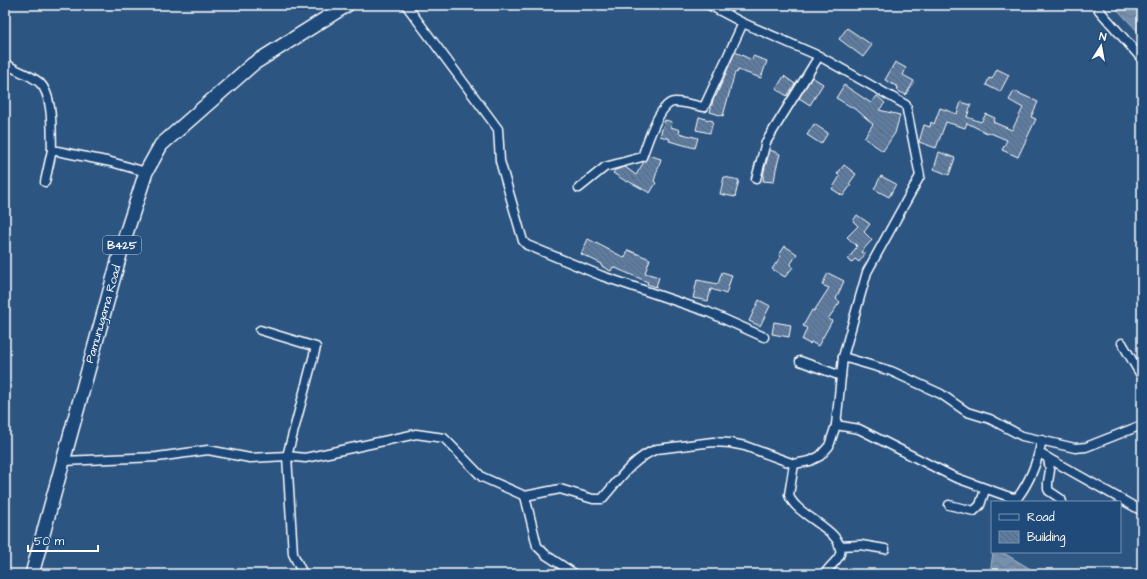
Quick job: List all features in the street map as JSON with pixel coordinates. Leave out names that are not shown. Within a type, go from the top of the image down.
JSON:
[{"type":"main road","name":"Pamunugama Road","points":[[32,574],[124,240],[146,172],[161,145],[253,64],[347,5]]},
{"type":"street","points":[[406,5],[498,129],[500,161],[523,241],[526,246],[602,276],[708,312],[764,337]]},
{"type":"street","points":[[63,461],[157,457],[208,450],[250,458],[287,456],[305,458],[416,434],[444,438],[482,478],[525,496],[560,489],[593,499],[602,499],[631,466],[649,452],[657,449],[714,442],[745,446],[794,464],[810,461],[820,456],[829,446],[836,425],[843,357],[867,272],[920,176],[906,105],[819,56],[743,23],[709,5]]},
{"type":"street","points":[[1099,10],[1142,59]]},
{"type":"street","points":[[579,188],[605,167],[642,157],[657,117],[668,104],[673,102],[704,107],[743,23]]},
{"type":"street","points":[[756,179],[766,142],[819,56]]},
{"type":"street","points":[[5,63],[40,84],[46,94],[50,110],[52,150],[45,182]]},
{"type":"street","points":[[52,150],[111,162],[146,172]]},
{"type":"street","points":[[260,330],[316,347],[287,456],[293,554],[303,574]]},
{"type":"street","points":[[1122,343],[1142,378]]},
{"type":"street","points":[[843,357],[891,371],[941,394],[967,412],[990,419],[1022,436],[1075,448],[1086,446],[1142,425]]},
{"type":"street","points":[[800,361],[841,376]]},
{"type":"street","points":[[836,425],[859,429],[954,477],[985,490],[1013,498],[1018,497],[1024,489],[1039,453],[1042,440]]},
{"type":"street","points":[[1039,453],[1142,510]]},
{"type":"street","points":[[1048,458],[1050,470],[1048,488],[1049,491],[1061,498],[1062,501]]},
{"type":"street","points":[[794,464],[789,495],[790,499],[800,510],[830,533],[839,546],[840,554],[825,574]]},
{"type":"street","points":[[949,505],[974,511],[980,504],[985,490]]},
{"type":"street","points":[[525,496],[537,546],[546,555],[575,574]]},
{"type":"street","points":[[839,546],[861,545],[886,549]]},
{"type":"water","points":[[1113,5],[1142,5],[1142,36]]},
{"type":"water","points":[[993,553],[1004,553],[1039,574],[990,574]]},
{"type":"building","points":[[847,28],[872,45],[863,57],[839,39]]},
{"type":"building","points":[[735,52],[752,60],[753,56],[767,61],[761,78],[738,70],[737,73],[735,72],[723,116],[710,112],[713,100]]},
{"type":"building","points":[[895,62],[906,68],[903,75],[914,81],[906,95],[896,90],[898,87],[885,80]]},
{"type":"building","points":[[997,69],[1009,75],[1000,92],[986,85],[989,78],[992,79]]},
{"type":"building","points":[[784,76],[795,84],[787,96],[776,89]]},
{"type":"building","points":[[812,77],[823,84],[810,105],[799,98]]},
{"type":"building","points":[[844,85],[871,103],[877,96],[885,103],[879,110],[900,115],[895,133],[883,151],[864,138],[873,124],[858,111],[836,98]]},
{"type":"building","points":[[1014,91],[1038,102],[1031,117],[1036,119],[1018,157],[1002,150],[1007,140],[988,132],[987,133],[967,123],[965,128],[946,122],[936,148],[919,142],[924,125],[930,127],[931,122],[934,124],[940,108],[957,114],[961,102],[971,105],[967,117],[981,122],[986,114],[995,118],[993,122],[1012,130],[1023,108],[1009,100]]},
{"type":"building","points":[[699,117],[713,121],[710,133],[696,130]]},
{"type":"building","points":[[665,120],[672,122],[671,127],[680,130],[679,133],[698,138],[695,148],[669,141],[670,139],[660,136]]},
{"type":"building","points":[[814,124],[828,133],[821,144],[807,135]]},
{"type":"building","points":[[770,150],[780,154],[774,182],[763,181],[764,171]]},
{"type":"building","points":[[939,152],[955,158],[949,175],[934,169]]},
{"type":"building","points":[[648,155],[661,159],[654,181],[656,183],[650,193],[628,181],[627,182],[613,173],[615,170],[625,167],[636,175]]},
{"type":"building","points":[[844,165],[856,174],[849,184],[851,185],[843,196],[832,189],[840,176],[837,174]]},
{"type":"building","points":[[881,176],[896,184],[889,197],[874,189]]},
{"type":"building","points":[[724,177],[739,180],[735,197],[720,194]]},
{"type":"building","points":[[857,215],[870,224],[864,232],[872,240],[861,252],[865,254],[859,262],[855,259],[851,263],[848,260],[857,246],[847,237],[858,226],[853,221]]},
{"type":"building","points":[[588,239],[625,258],[628,250],[650,259],[645,273],[659,277],[656,287],[613,267],[611,271],[601,266],[602,264],[581,254]]},
{"type":"building","points":[[785,246],[797,254],[790,265],[793,267],[785,277],[772,269],[781,256],[779,255]]},
{"type":"building","points":[[722,272],[732,275],[726,294],[711,289],[708,301],[693,298],[697,280],[718,284]]},
{"type":"building","points":[[828,273],[844,281],[836,299],[840,302],[828,319],[832,321],[818,346],[811,342],[810,344],[802,340],[807,328],[803,326],[812,310],[814,311],[829,288],[822,285]]},
{"type":"building","points":[[759,300],[770,306],[760,326],[749,321]]},
{"type":"building","points":[[774,322],[791,325],[789,337],[772,334]]}]
